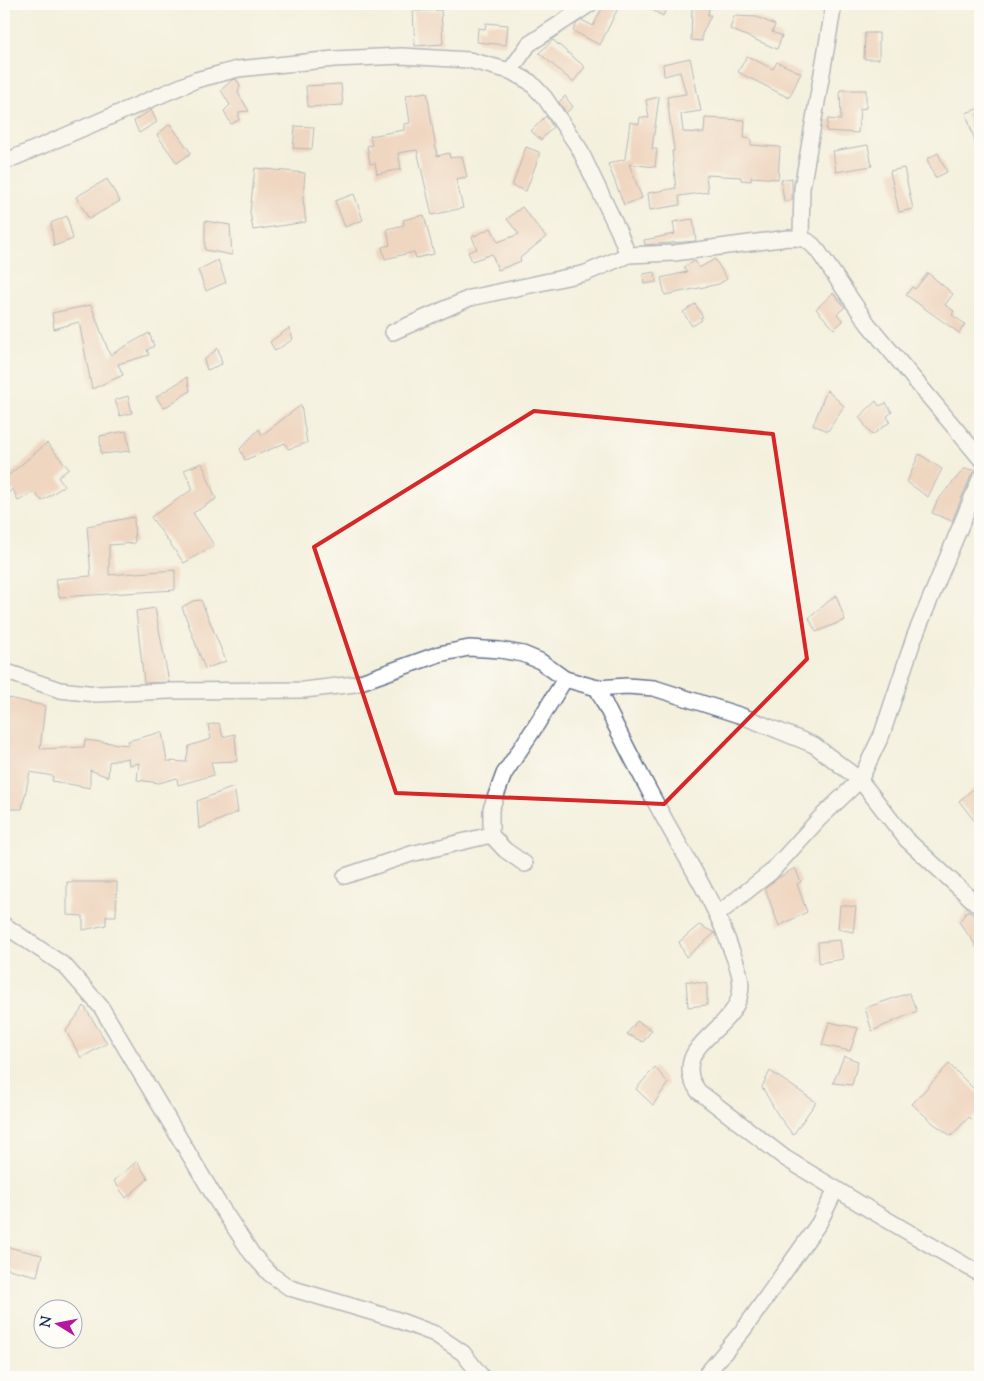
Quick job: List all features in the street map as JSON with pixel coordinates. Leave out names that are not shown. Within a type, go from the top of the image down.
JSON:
[{"type":"street","points":[[510,71],[529,44],[590,4]]},
{"type":"street","points":[[801,238],[802,188],[834,4]]},
{"type":"street","points":[[4,162],[196,80],[238,69],[334,59],[402,56],[469,60],[510,71],[530,82],[545,98],[579,148],[628,255]]},
{"type":"street","points":[[393,332],[470,298],[586,273],[628,255],[674,253],[801,238],[810,242],[818,251],[868,324],[980,458]]},
{"type":"street","points":[[718,914],[772,872],[819,819],[860,780],[882,734],[914,638],[980,479]]},
{"type":"street","points":[[4,671],[60,690],[96,694],[170,691],[304,690],[356,684],[439,654],[469,648],[523,654],[540,661],[565,679],[596,688],[626,686],[654,688],[742,716],[814,745],[860,780],[906,839],[980,907]]},
{"type":"street","points":[[525,864],[505,850],[491,834],[491,810],[504,774],[565,679]]},
{"type":"street","points":[[596,688],[635,765],[718,914],[740,977],[741,990],[737,1004],[728,1019],[698,1047],[690,1064],[691,1078],[698,1091],[785,1158],[980,1274]]},
{"type":"street","points":[[345,876],[411,854],[491,834]]},
{"type":"street","points":[[4,925],[65,966],[101,1007],[217,1201],[252,1254],[270,1274],[290,1288],[395,1318],[435,1334],[463,1353],[482,1377]]},
{"type":"street","points":[[704,1377],[744,1329],[819,1223],[836,1190]]},
{"type":"highlighted area","points":[[534,411],[773,434],[807,659],[664,804],[396,793],[314,547]]},
{"type":"building","points":[[604,4],[620,4],[600,45],[573,31],[577,23],[582,20],[593,26]]},
{"type":"building","points":[[641,4],[669,4],[663,16]]},
{"type":"building","points":[[692,7],[709,8],[708,15],[711,15],[702,34],[702,41],[691,40]]},
{"type":"building","points":[[441,10],[443,44],[415,46],[413,11]]},
{"type":"building","points":[[734,16],[757,17],[775,25],[772,32],[782,36],[777,49],[730,29]]},
{"type":"building","points":[[486,23],[508,25],[506,45],[477,42],[478,28],[485,29]]},
{"type":"building","points":[[865,33],[879,33],[879,59],[864,59]]},
{"type":"building","points":[[553,40],[585,67],[573,82],[539,53]]},
{"type":"building","points":[[747,56],[773,69],[777,62],[801,73],[789,98],[738,72]]},
{"type":"building","points":[[690,58],[701,111],[681,114],[683,132],[704,133],[705,118],[745,120],[744,138],[751,139],[751,145],[780,147],[778,179],[751,177],[751,181],[741,180],[741,177],[706,175],[708,192],[679,196],[680,205],[650,210],[648,193],[676,188],[672,151],[674,151],[667,97],[686,94],[680,72],[664,76],[663,64]]},
{"type":"building","points":[[236,79],[240,85],[238,93],[249,111],[239,112],[239,120],[231,124],[224,111],[230,105],[221,90],[232,80]]},
{"type":"building","points":[[341,84],[343,105],[308,107],[306,86]]},
{"type":"building","points":[[840,90],[866,90],[866,108],[860,109],[858,133],[826,131],[828,119],[841,120]]},
{"type":"building","points":[[427,92],[437,156],[449,153],[450,158],[462,156],[467,177],[456,179],[463,208],[432,215],[417,150],[398,153],[401,169],[377,174],[375,163],[370,164],[367,146],[372,145],[370,136],[404,130],[404,124],[410,123],[406,95]]},
{"type":"building","points":[[565,96],[573,107],[566,113],[559,102]]},
{"type":"building","points":[[659,97],[652,149],[657,149],[655,167],[629,164],[642,198],[624,205],[608,164],[625,159],[630,122],[639,124],[640,117],[649,118],[646,100]]},
{"type":"building","points":[[980,108],[980,152],[978,152],[966,113]]},
{"type":"building","points":[[151,110],[157,122],[139,133],[134,121]]},
{"type":"building","points":[[546,116],[553,127],[541,140],[531,131]]},
{"type":"building","points":[[170,124],[191,153],[177,163],[157,135]]},
{"type":"building","points":[[295,126],[314,127],[312,149],[293,148]]},
{"type":"building","points":[[868,145],[872,166],[836,172],[833,151]]},
{"type":"building","points":[[526,147],[539,152],[539,156],[526,191],[512,186]]},
{"type":"building","points":[[938,153],[947,172],[935,178],[927,159]]},
{"type":"building","points":[[255,168],[305,173],[303,199],[306,222],[253,230],[250,212]]},
{"type":"building","points":[[904,168],[913,209],[899,212],[890,171]]},
{"type":"building","points":[[792,178],[792,200],[784,201],[781,180]]},
{"type":"building","points":[[107,179],[120,201],[89,219],[76,197]]},
{"type":"building","points":[[354,194],[363,220],[345,227],[335,201]]},
{"type":"building","points":[[522,207],[546,237],[520,258],[521,261],[498,270],[492,254],[472,261],[468,252],[477,249],[472,237],[491,228],[498,242],[519,234],[507,219]]},
{"type":"building","points":[[424,215],[434,254],[416,258],[414,252],[385,259],[382,247],[390,245],[387,229],[404,225],[403,220]]},
{"type":"building","points":[[67,216],[73,239],[54,246],[51,223]]},
{"type":"building","points":[[693,219],[696,241],[645,245],[644,240],[675,234],[673,222]]},
{"type":"building","points":[[205,221],[230,225],[232,255],[205,250]]},
{"type":"building","points":[[715,259],[727,279],[719,284],[665,295],[661,278],[687,272],[684,267],[695,261],[699,268]]},
{"type":"building","points":[[218,260],[226,282],[206,291],[198,270]]},
{"type":"building","points":[[655,272],[656,282],[644,284],[643,274]]},
{"type":"building","points":[[928,273],[953,294],[945,305],[954,311],[952,315],[965,324],[959,333],[906,295],[912,287],[915,289]]},
{"type":"building","points":[[833,293],[845,307],[837,314],[843,321],[834,329],[816,309]]},
{"type":"building","points":[[695,304],[703,317],[700,318],[702,320],[692,326],[683,312]]},
{"type":"building","points":[[91,305],[110,355],[149,333],[154,346],[147,350],[149,355],[118,364],[123,375],[92,389],[79,322],[54,329],[52,313]]},
{"type":"building","points":[[289,328],[293,339],[275,351],[270,342]]},
{"type":"building","points":[[218,348],[222,364],[207,370],[204,360]]},
{"type":"building","points":[[187,377],[190,391],[164,408],[156,397]]},
{"type":"building","points":[[827,390],[844,406],[828,431],[813,425]]},
{"type":"building","points":[[128,396],[132,413],[120,416],[115,400]]},
{"type":"building","points":[[876,401],[879,406],[886,403],[892,412],[887,416],[890,422],[872,435],[859,417]]},
{"type":"building","points":[[301,405],[307,443],[288,449],[285,443],[245,460],[240,449],[259,429],[262,435]]},
{"type":"building","points":[[126,431],[130,451],[101,454],[100,436]]},
{"type":"building","points":[[47,443],[69,469],[58,477],[64,486],[42,501],[34,492],[18,501],[13,489],[4,496],[4,479]]},
{"type":"building","points":[[919,454],[942,469],[928,497],[907,482]]},
{"type":"building","points":[[202,463],[216,499],[193,513],[214,545],[184,563],[151,517],[193,489],[184,470]]},
{"type":"building","points":[[964,469],[977,470],[971,475],[952,521],[932,513],[937,501]]},
{"type":"building","points":[[134,517],[135,543],[109,545],[109,575],[175,570],[175,590],[59,597],[56,579],[91,576],[87,526]]},
{"type":"building","points":[[836,595],[845,620],[816,632],[809,618]]},
{"type":"building","points":[[201,600],[226,661],[205,669],[182,607],[193,601]]},
{"type":"building","points":[[155,608],[169,682],[144,683],[136,611]]},
{"type":"building","points":[[4,697],[45,706],[40,749],[84,747],[85,740],[128,745],[128,741],[162,732],[167,761],[186,762],[189,746],[211,739],[208,725],[219,723],[223,737],[235,734],[237,761],[211,762],[214,775],[178,785],[177,778],[159,783],[137,780],[139,763],[129,765],[128,758],[109,762],[108,777],[90,770],[90,788],[52,781],[53,776],[30,772],[22,809],[5,809]]},
{"type":"building","points":[[980,783],[980,828],[959,801]]},
{"type":"building","points":[[234,787],[238,812],[199,829],[197,801]]},
{"type":"building","points":[[795,868],[801,882],[797,884],[807,912],[779,926],[765,888]]},
{"type":"building","points":[[67,882],[117,882],[116,916],[106,916],[106,925],[83,930],[83,916],[67,915]]},
{"type":"building","points":[[840,905],[856,907],[853,932],[838,929]]},
{"type":"building","points":[[968,910],[980,921],[980,951],[959,922]]},
{"type":"building","points":[[699,925],[715,933],[686,957],[679,942]]},
{"type":"building","points":[[840,940],[843,959],[819,963],[818,942]]},
{"type":"building","points":[[686,981],[707,984],[707,1005],[688,1007]]},
{"type":"building","points":[[909,993],[917,1011],[872,1031],[865,1008]]},
{"type":"building","points":[[84,1006],[107,1043],[81,1058],[66,1031]]},
{"type":"building","points":[[637,1021],[652,1030],[643,1042],[627,1034]]},
{"type":"building","points":[[829,1022],[858,1028],[850,1051],[822,1045]]},
{"type":"building","points":[[844,1056],[858,1061],[852,1085],[833,1083]]},
{"type":"building","points":[[949,1064],[980,1095],[980,1111],[971,1120],[969,1117],[951,1136],[912,1104]]},
{"type":"building","points":[[655,1067],[668,1083],[653,1105],[636,1089]]},
{"type":"building","points":[[770,1071],[816,1102],[793,1135],[778,1115],[762,1087]]},
{"type":"building","points":[[137,1161],[148,1179],[126,1198],[114,1181]]},
{"type":"building","points":[[8,1247],[42,1255],[37,1276],[4,1268]]}]
